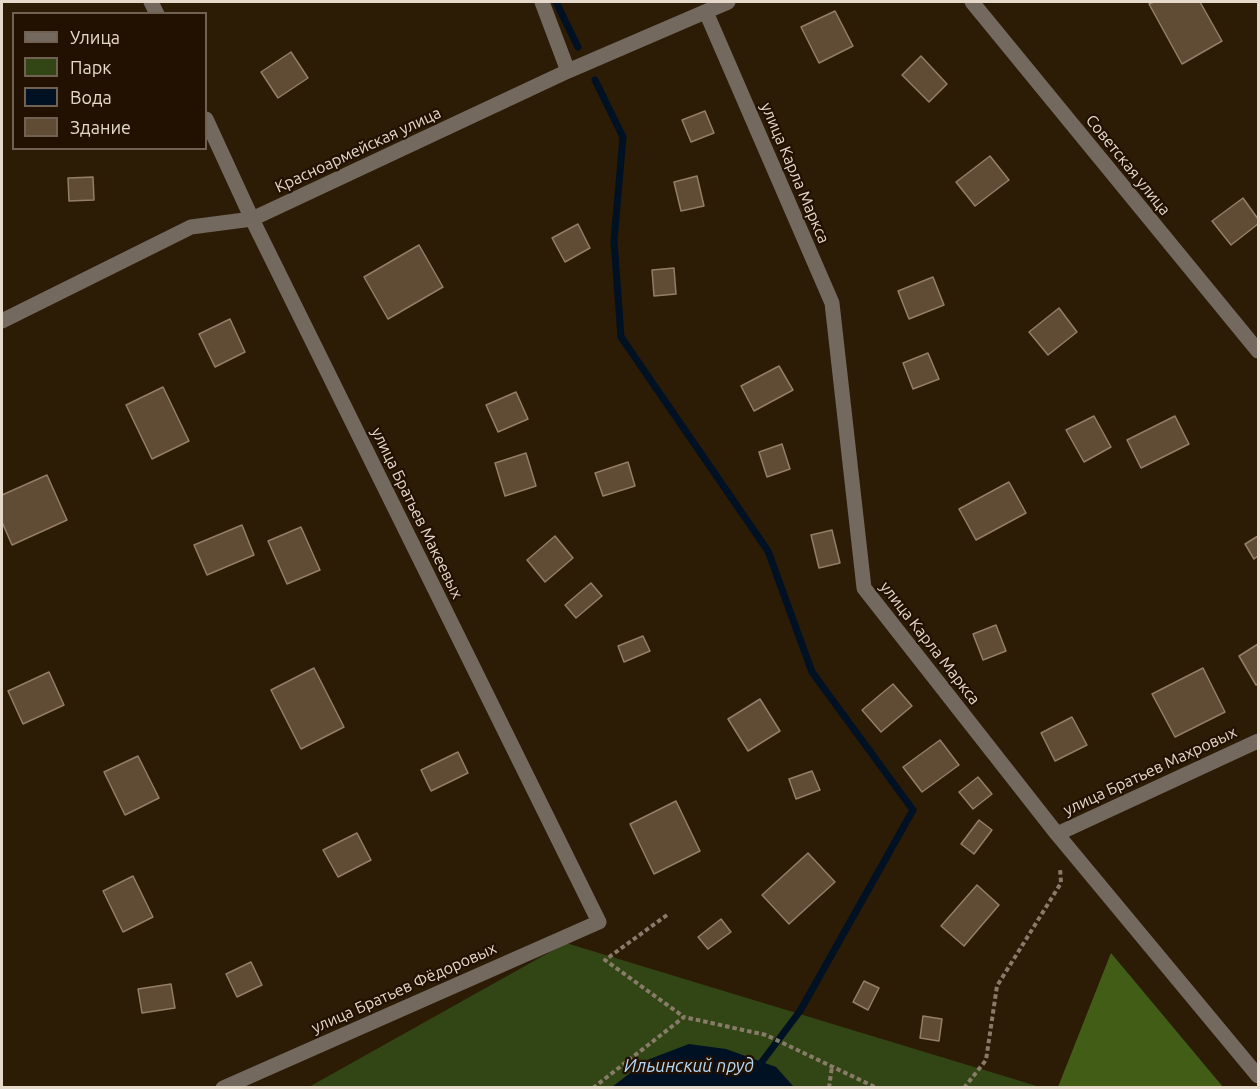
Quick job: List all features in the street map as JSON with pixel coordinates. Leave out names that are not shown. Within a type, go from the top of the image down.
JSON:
[{"type":"street","points":[[542,2],[568,71]]},
{"type":"street","name":"Красноармейская улица","points":[[2,321],[191,227],[252,219],[568,71],[728,2]]},
{"type":"street","name":"Советская улица","points":[[972,2],[1258,351]]},
{"type":"street","name":"улица Карла Маркса","points":[[706,12],[832,303],[864,588],[1057,834],[1258,1076]]},
{"type":"street","name":"улица Братьев Макеевых","points":[[207,120],[252,219],[599,922]]},
{"type":"street","name":"улица Братьев Махровых","points":[[1057,834],[1258,741]]},
{"type":"street","name":"улица Братьев Фёдоровых","points":[[223,1088],[599,922]]},
{"type":"path","points":[[964,1088],[986,1060],[997,986],[1061,883],[1057,834]]},
{"type":"path","points":[[667,915],[605,960],[684,1017],[766,1035],[877,1088]]},
{"type":"path","points":[[593,1088],[684,1017]]},
{"type":"path","points":[[829,1088],[832,1066]]},
{"type":"green space","points":[[566,943],[1040,1087],[307,1088]]},
{"type":"green space","points":[[1111,953],[1223,1087],[1058,1087]]},
{"type":"water","name":"Ильинский пруд","points":[[689,1044],[726,1049],[776,1067],[794,1087],[612,1087],[647,1060]]},
{"type":"building","points":[[1154,2],[1200,2],[1222,41],[1182,64],[1149,4]]},
{"type":"building","points":[[835,11],[853,46],[819,63],[801,27]]},
{"type":"building","points":[[291,52],[308,78],[278,98],[261,72]]},
{"type":"building","points":[[921,56],[947,84],[929,102],[902,75]]},
{"type":"building","points":[[705,111],[714,133],[691,142],[682,120]]},
{"type":"building","points":[[990,156],[1009,180],[975,206],[956,182]]},
{"type":"building","points":[[697,176],[704,206],[681,211],[674,182]]},
{"type":"building","points":[[93,177],[94,200],[69,201],[68,178]]},
{"type":"building","points":[[1243,198],[1258,219],[1258,224],[1231,245],[1212,221]]},
{"type":"building","points":[[578,224],[590,248],[565,262],[552,238]]},
{"type":"building","points":[[419,245],[443,287],[388,319],[364,277]]},
{"type":"building","points":[[674,268],[676,294],[654,296],[652,270]]},
{"type":"building","points":[[933,277],[944,305],[909,319],[898,291]]},
{"type":"building","points":[[1059,308],[1077,332],[1048,355],[1029,332]]},
{"type":"building","points":[[230,319],[245,352],[215,367],[199,334]]},
{"type":"building","points":[[928,353],[939,379],[913,389],[903,363]]},
{"type":"building","points":[[779,366],[793,390],[754,411],[741,386]]},
{"type":"building","points":[[163,387],[189,441],[152,459],[126,405]]},
{"type":"building","points":[[516,392],[528,419],[498,432],[486,405]]},
{"type":"building","points":[[1094,416],[1111,447],[1084,462],[1066,430]]},
{"type":"building","points":[[1175,416],[1189,444],[1141,468],[1127,440]]},
{"type":"building","points":[[782,444],[790,469],[767,477],[759,452]]},
{"type":"building","points":[[526,453],[536,486],[505,496],[495,463]]},
{"type":"building","points":[[628,462],[635,486],[603,496],[595,473]]},
{"type":"building","points":[[47,475],[67,520],[12,545],[2,522],[2,495]]},
{"type":"building","points":[[1009,482],[1026,513],[976,540],[959,509]]},
{"type":"building","points":[[242,525],[254,555],[207,575],[194,545]]},
{"type":"building","points":[[301,527],[320,570],[287,584],[268,541]]},
{"type":"building","points":[[832,530],[840,563],[819,568],[811,535]]},
{"type":"building","points":[[555,536],[573,558],[545,582],[527,560]]},
{"type":"building","points":[[1258,536],[1258,556],[1254,559],[1245,544]]},
{"type":"building","points":[[591,583],[602,596],[576,618],[565,605]]},
{"type":"building","points":[[996,625],[1006,651],[983,660],[973,634]]},
{"type":"building","points":[[643,636],[650,651],[624,662],[618,646]]},
{"type":"building","points":[[1258,644],[1258,684],[1256,685],[1239,656]]},
{"type":"building","points":[[314,668],[344,727],[301,749],[271,690]]},
{"type":"building","points":[[1203,668],[1225,712],[1175,737],[1152,694]]},
{"type":"building","points":[[49,672],[64,705],[23,724],[8,691]]},
{"type":"building","points":[[893,684],[912,706],[881,732],[862,710]]},
{"type":"building","points":[[760,699],[780,731],[748,751],[728,719]]},
{"type":"building","points":[[1072,717],[1087,745],[1055,761],[1041,733]]},
{"type":"building","points":[[940,740],[959,765],[922,792],[903,767]]},
{"type":"building","points":[[458,752],[468,773],[431,791],[421,770]]},
{"type":"building","points":[[138,756],[159,798],[125,815],[104,772]]},
{"type":"building","points":[[812,771],[820,790],[796,799],[789,779]]},
{"type":"building","points":[[978,777],[992,794],[973,809],[959,792]]},
{"type":"building","points":[[676,801],[700,851],[654,874],[630,824]]},
{"type":"building","points":[[979,820],[992,830],[974,854],[961,844]]},
{"type":"building","points":[[357,833],[371,860],[338,877],[323,850]]},
{"type":"building","points":[[808,853],[835,882],[789,924],[762,895]]},
{"type":"building","points":[[133,876],[153,917],[123,932],[103,891]]},
{"type":"building","points":[[977,885],[999,905],[964,946],[941,926]]},
{"type":"building","points":[[721,919],[731,932],[708,949],[698,937]]},
{"type":"building","points":[[251,962],[262,985],[237,997],[226,974]]},
{"type":"building","points":[[864,981],[879,988],[868,1010],[853,1002]]},
{"type":"building","points":[[171,984],[175,1008],[142,1013],[138,989]]},
{"type":"building","points":[[923,1016],[942,1019],[939,1041],[920,1038]]},
{"type":"waterway","points":[[556,2],[578,47]]},
{"type":"waterway","points":[[595,80],[623,137],[614,241],[621,337],[768,551],[812,672],[913,810],[800,1011],[761,1063]]}]
